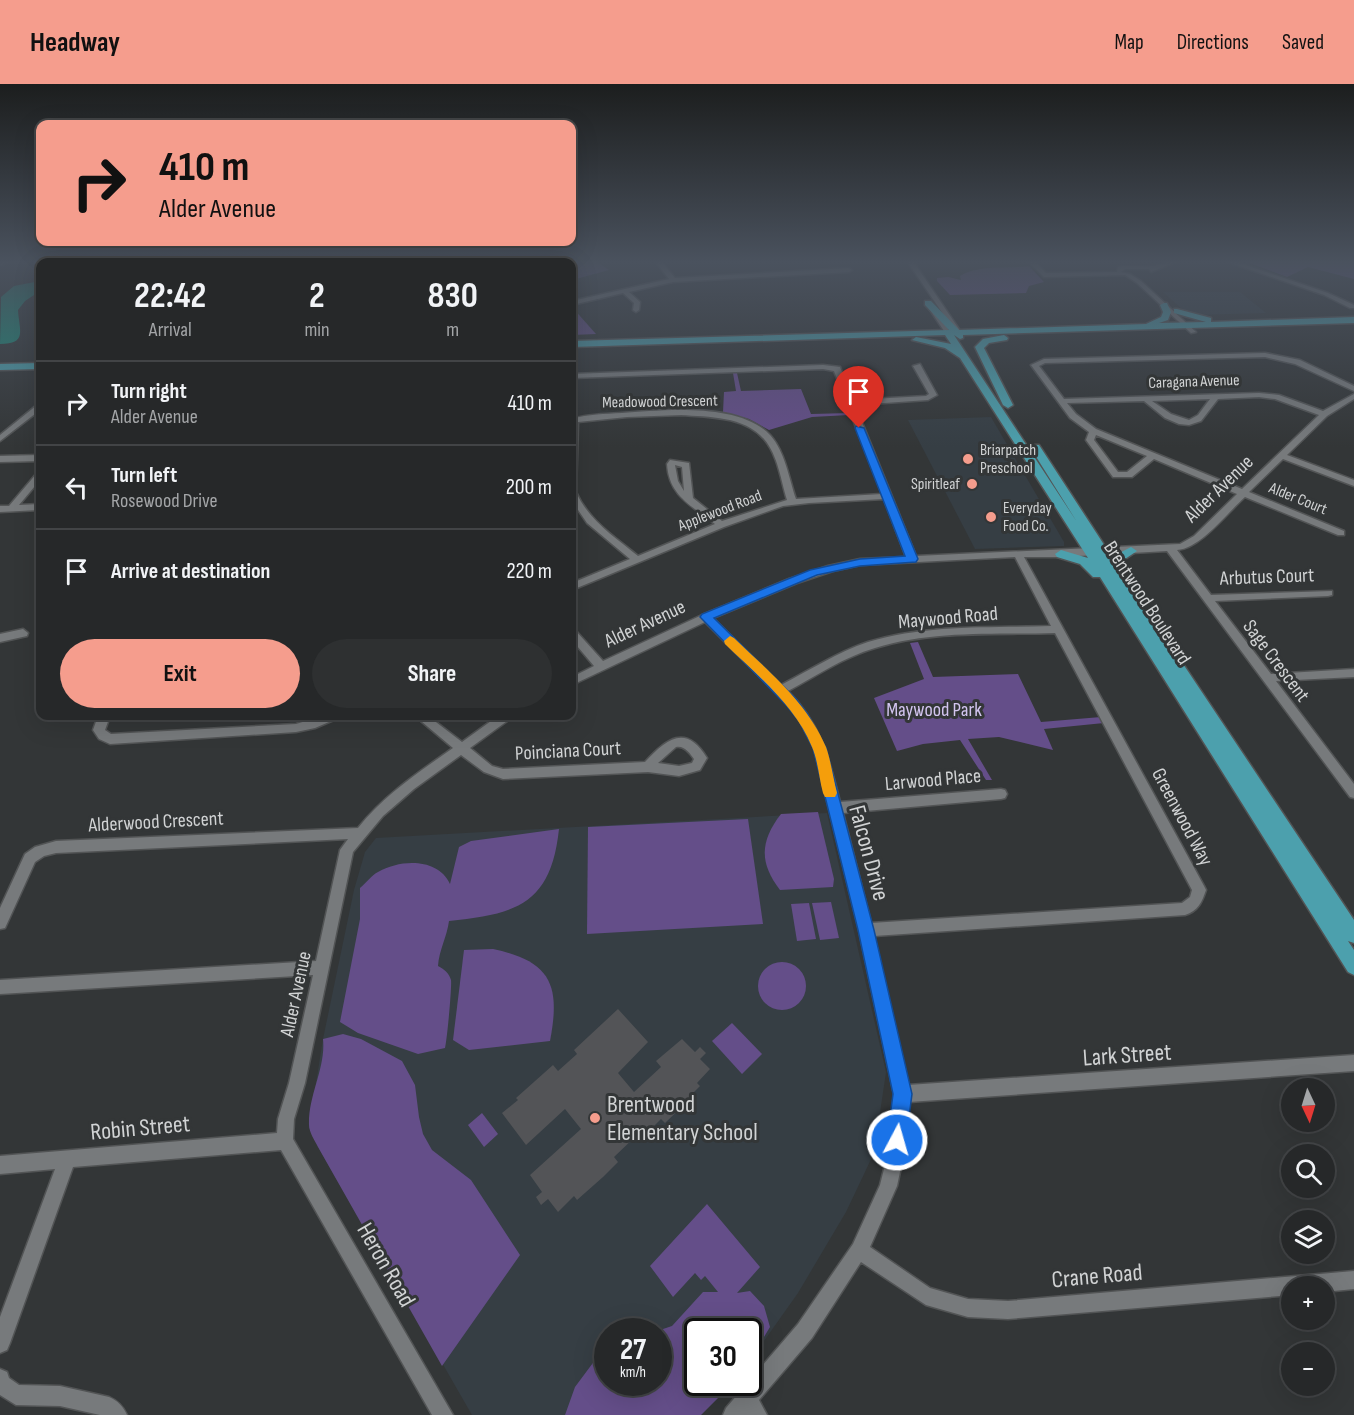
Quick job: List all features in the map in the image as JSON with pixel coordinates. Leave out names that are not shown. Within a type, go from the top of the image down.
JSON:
[{"type":"main road","points":[[911,337],[931,329],[935,323]]},
{"type":"main road","points":[[947,323],[955,335]]},
{"type":"main road","points":[[958,323],[971,328],[1005,334],[1135,327],[1194,328],[1264,323]]},
{"type":"main road","points":[[1135,327],[1148,323]]},
{"type":"main road","points":[[1224,323],[1228,324]]},
{"type":"main road","points":[[576,349],[955,335],[1354,326]]},
{"type":"main road","points":[[1005,334],[986,341],[979,347],[1008,405]]},
{"type":"main road","name":"Brentwood Boulevard","points":[[955,335],[963,358],[1006,419],[1090,553],[1118,585],[1204,709],[1354,935]]},
{"type":"main road","name":"Brentwood Boulevard","points":[[955,335],[1008,405],[1104,552],[1118,585],[1354,966]]},
{"type":"main road","points":[[576,344],[911,337],[948,346],[963,358]]},
{"type":"main road","points":[[0,360],[36,359]]},
{"type":"main road","points":[[0,367],[36,366]]},
{"type":"main road","points":[[1061,555],[1073,546],[1078,533]]},
{"type":"main road","points":[[1093,535],[1112,546],[1131,551]]},
{"type":"main road","points":[[1118,585],[1116,561],[1118,557],[1131,551]]},
{"type":"main road","points":[[1061,555],[1084,561],[1118,585]]},
{"type":"street","name":"Brentwood Boulevard","points":[[944,323],[955,335]]},
{"type":"street","name":"Brentwood Boulevard","points":[[951,323],[955,335]]},
{"type":"street","points":[[1188,323],[1194,328]]},
{"type":"street","points":[[1189,323],[1194,328]]},
{"type":"street","name":"Alder Court","points":[[1341,533],[1093,430],[1076,419],[1038,369],[1036,363],[1271,355],[1297,362],[1354,389]]},
{"type":"street","points":[[850,403],[928,398],[933,395],[917,366]]},
{"type":"street","points":[[576,376],[831,367],[840,371],[839,376],[912,559]]},
{"type":"street","points":[[1145,398],[1165,415],[1189,422],[1196,421],[1216,396]]},
{"type":"street","name":"Caragana Avenue","points":[[1061,401],[1270,396],[1324,414]]},
{"type":"street","name":"Alder Avenue","points":[[576,679],[706,617],[814,573],[860,562],[1171,549],[1190,543],[1324,414],[1354,396]]},
{"type":"street","points":[[0,439],[36,409]]},
{"type":"street","name":"Meadowood Crescent","points":[[576,420],[584,418],[710,413],[738,419],[755,426],[766,436],[772,446],[792,501]]},
{"type":"street","points":[[1093,430],[1090,440],[1116,475],[1129,475],[1153,456]]},
{"type":"street","points":[[1282,456],[1354,483]]},
{"type":"street","points":[[0,459],[36,458]]},
{"type":"street","points":[[12,508],[36,480]]},
{"type":"street","name":"Applewood Road","points":[[576,585],[721,525],[792,501],[887,496]]},
{"type":"street","points":[[689,498],[721,525]]},
{"type":"street","name":"Meadowood Crescent","points":[[576,503],[584,514],[637,560]]},
{"type":"street","points":[[0,509],[36,507]]},
{"type":"street","name":"Sage Crescent","points":[[1171,549],[1267,678],[1347,775],[1354,794]]},
{"type":"street","name":"Greenwood Way","points":[[866,930],[1185,909],[1195,901],[1199,890],[1018,554]]},
{"type":"street","name":"Arbutus Court","points":[[1207,598],[1328,593]]},
{"type":"street","name":"Falcon Drive","points":[[706,617],[780,690],[804,718],[819,748],[866,930],[902,1094],[896,1153],[888,1186],[859,1250],[752,1407],[733,1415]]},
{"type":"street","name":"Maywood Road","points":[[780,690],[869,646],[896,639],[919,635],[1058,629]]},
{"type":"street","points":[[0,638],[23,633]]},
{"type":"street","points":[[576,638],[601,666]]},
{"type":"street","points":[[1267,678],[1354,673]]},
{"type":"street","points":[[102,720],[99,729],[103,736],[110,739],[296,728],[323,720]]},
{"type":"street","name":"Poinciana Court","points":[[426,720],[488,769],[503,774],[648,767]]},
{"type":"street","name":"Alder Avenue","points":[[285,1141],[286,1119],[297,1083],[347,850],[378,812],[410,785],[501,720]]},
{"type":"street","name":"Larwood Place","points":[[834,808],[1001,794]]},
{"type":"street","name":"Alderwood Crescent","points":[[0,923],[30,858],[48,849],[359,833]]},
{"type":"street","points":[[0,987],[321,968]]},
{"type":"street","name":"Lark Street","points":[[902,1094],[1354,1063]]},
{"type":"street","name":"Robin Street","points":[[0,1165],[285,1141]]},
{"type":"street","name":"Heron Road","points":[[285,1141],[443,1415]]},
{"type":"street","points":[[0,1343],[68,1158]]},
{"type":"street","name":"Crane Road","points":[[859,1250],[926,1296],[978,1308],[1008,1310],[1354,1280]]},
{"type":"street","points":[[0,1379],[1,1384],[16,1395],[60,1396],[109,1407],[117,1415]]},
{"type":"shaded area","points":[[0,323],[19,323],[18,339],[15,342],[0,344]]},
{"type":"shaded area","points":[[991,417],[1064,542],[1064,546],[975,549],[908,420]]},
{"type":"shaded area","name":"Brentwood Elementary School","points":[[827,813],[886,1072],[874,1153],[846,1212],[798,1293],[762,1344],[762,1318],[684,1318],[684,1396],[720,1396],[701,1415],[472,1415],[318,1147],[309,1127],[323,1039],[354,890],[365,852],[376,838]]},
{"type":"green space","points":[[576,323],[586,323],[596,334],[576,335]]},
{"type":"green space","points":[[733,373],[737,373],[741,391],[801,389],[811,414],[849,413],[849,415],[812,417],[769,430],[749,419],[723,412],[724,392],[736,391]]},
{"type":"green space","name":"Maywood Park","points":[[918,642],[933,677],[1018,674],[1041,722],[1101,717],[1104,723],[1044,729],[1053,750],[999,737],[968,739],[992,780],[986,780],[960,740],[923,744],[897,751],[874,698],[924,679],[910,643]]},
{"type":"green space","points":[[818,812],[834,879],[833,887],[780,890],[768,871],[766,861],[765,852],[769,833],[781,814]]},
{"type":"green space","points":[[748,819],[763,924],[587,934],[588,827]]},
{"type":"green space","points":[[559,829],[555,854],[548,874],[539,889],[527,900],[512,909],[494,914],[449,921],[438,966],[449,975],[451,980],[445,1048],[418,1054],[358,1033],[340,1022],[360,919],[360,888],[374,875],[397,865],[418,863],[437,869],[450,884],[459,847],[471,841]]},
{"type":"green space","points":[[831,902],[839,938],[820,940],[812,903]]},
{"type":"green space","points":[[809,903],[816,939],[797,941],[791,904]]},
{"type":"green space","points":[[493,949],[528,960],[547,978],[554,1004],[550,1041],[469,1050],[453,1040],[464,950]]},
{"type":"green space","points":[[782,962],[799,969],[806,986],[799,1003],[782,1010],[765,1003],[758,986],[765,969]]},
{"type":"green space","points":[[732,1023],[762,1054],[742,1074],[712,1041]]},
{"type":"green space","points":[[343,1034],[361,1039],[402,1061],[415,1085],[423,1134],[432,1150],[471,1180],[520,1255],[442,1366],[310,1131],[309,1114],[322,1060],[323,1039]]},
{"type":"green space","points":[[482,1113],[498,1134],[484,1147],[468,1125]]},
{"type":"green space","points":[[707,1204],[760,1267],[737,1293],[750,1291],[764,1306],[770,1327],[762,1340],[762,1318],[684,1318],[684,1396],[720,1396],[701,1415],[565,1415],[575,1387],[594,1361],[594,1396],[672,1396],[672,1326],[703,1292],[718,1292],[705,1276],[701,1280],[695,1273],[673,1297],[650,1266]]},
{"type":"building","name":"Brentwood Elementary School","points":[[618,1009],[648,1042],[618,1073],[634,1092],[661,1067],[656,1061],[682,1039],[695,1052],[700,1047],[706,1053],[700,1059],[710,1069],[697,1083],[700,1086],[689,1097],[691,1098],[665,1123],[661,1119],[641,1139],[637,1135],[614,1157],[618,1162],[603,1177],[577,1200],[574,1196],[558,1212],[548,1199],[541,1205],[536,1197],[542,1192],[530,1175],[581,1129],[565,1109],[526,1145],[502,1113],[553,1065],[558,1071],[577,1054],[574,1050]]},
{"type":"slow traffic","points":[[730,641],[792,702],[804,718],[819,748],[830,793]]},
{"type":"place","name":"Briarpatch Preschool","points":[[968,459]]},
{"type":"place","name":"Spiritleaf","points":[[972,484]]},
{"type":"place","name":"Everyday Food Co.","points":[[991,517]]},
{"type":"place","name":"Brentwood Elementary School","points":[[595,1118]]},
{"type":"route","points":[[859,428],[912,559],[860,562],[831,568],[792,580],[706,617],[792,702],[804,718],[819,748],[866,930],[902,1094],[897,1140]]}]
